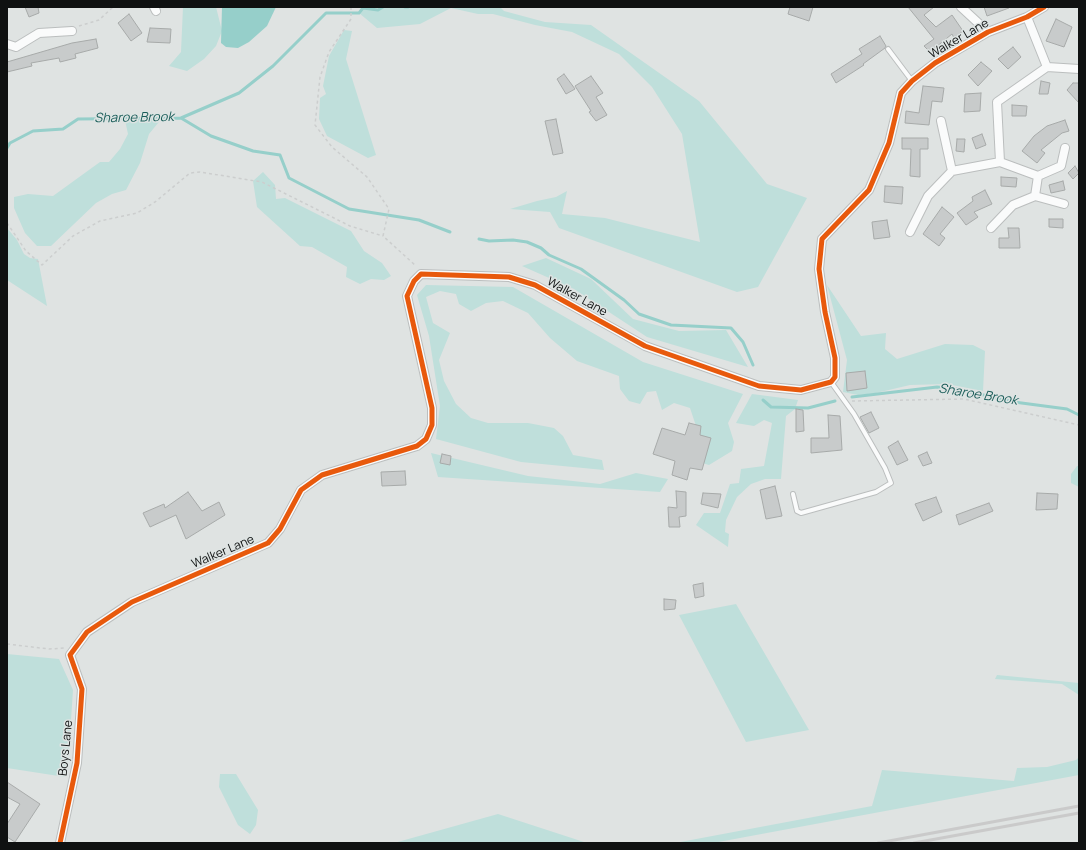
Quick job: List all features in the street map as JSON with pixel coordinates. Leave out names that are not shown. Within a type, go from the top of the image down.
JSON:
[{"type":"street","points":[[961,7],[988,32]]},
{"type":"street","name":"Walker Lane","points":[[70,655],[87,632],[132,602],[268,543],[280,529],[301,490],[322,475],[417,446],[426,439],[432,425],[432,408],[407,296],[414,281],[421,274],[509,277],[535,285],[645,346],[759,386],[801,390],[832,382],[835,377],[835,358],[818,269],[822,239],[869,190],[889,143],[901,93],[912,81],[934,63],[988,32],[1027,17],[1044,7]]},
{"type":"street","points":[[1027,17],[1047,67]]},
{"type":"street","points":[[7,44],[16,47],[39,33],[72,31]]},
{"type":"street","points":[[1000,162],[997,102],[1047,67],[1079,69]]},
{"type":"street","points":[[941,121],[952,171]]},
{"type":"street","points":[[910,232],[928,196],[952,171],[1000,162],[1038,176],[1061,166],[1065,148]]},
{"type":"street","points":[[1035,196],[1038,176]]},
{"type":"street","points":[[991,228],[1013,205],[1035,196],[1064,204]]},
{"type":"street","name":"Boys Lane","points":[[60,843],[77,762],[82,689],[70,655]]},
{"type":"lane","points":[[888,49],[912,81]]},
{"type":"lane","points":[[793,494],[797,511],[801,513],[876,492],[891,483],[890,477],[872,444],[832,382]]},
{"type":"path","points":[[72,31],[78,27],[99,20],[113,7]]},
{"type":"path","points":[[351,7],[351,19],[329,52],[322,71],[316,126],[332,147],[367,176],[389,209],[383,236]]},
{"type":"path","points":[[7,222],[26,251],[42,265],[73,236],[100,221],[137,213],[155,202],[190,173],[200,172],[262,182],[350,226],[383,236],[416,266],[421,274]]},
{"type":"path","points":[[845,401],[964,399],[1079,426]]},
{"type":"path","points":[[7,644],[49,649],[76,646]]},
{"type":"shaded area","points":[[183,7],[216,7],[222,31],[216,46],[204,59],[187,71],[169,66],[181,52]]},
{"type":"shaded area","points":[[383,7],[500,7],[504,11],[545,22],[591,25],[699,101],[767,184],[807,198],[758,287],[737,292],[559,228],[550,212],[510,209],[556,197],[567,191],[562,214],[605,218],[700,242],[682,134],[652,87],[619,54],[572,32],[535,25],[493,14],[478,14],[451,8],[420,24],[377,28],[359,13],[363,8],[378,10]]},
{"type":"shaded area","points":[[344,30],[352,31],[346,59],[376,155],[368,158],[327,136],[319,119],[320,98],[326,94],[323,86],[329,56]]},
{"type":"shaded area","points":[[163,117],[149,134],[140,163],[126,190],[112,194],[96,203],[51,246],[37,246],[25,233],[14,208],[14,197],[28,194],[53,196],[100,162],[109,162],[120,149],[128,134],[125,120]]},
{"type":"shaded area","points":[[263,172],[275,185],[276,199],[285,198],[351,231],[364,251],[382,263],[391,276],[384,280],[371,279],[360,284],[346,277],[347,267],[312,247],[300,246],[257,207],[253,181]]},
{"type":"shaded area","points":[[7,228],[17,240],[24,254],[30,258],[38,259],[47,306],[7,280]]},
{"type":"shaded area","points":[[546,258],[591,279],[633,319],[679,331],[726,330],[748,367],[647,337],[574,289],[522,266]]},
{"type":"shaded area","points":[[426,285],[513,287],[643,362],[743,394],[728,423],[734,442],[732,451],[709,465],[702,463],[700,438],[690,408],[674,403],[662,410],[656,391],[647,392],[640,404],[629,401],[620,389],[619,376],[577,361],[550,338],[528,313],[503,301],[486,303],[471,311],[459,304],[456,294],[440,291],[426,297],[433,323],[450,333],[439,360],[444,381],[456,404],[471,418],[488,423],[528,423],[554,428],[563,436],[573,455],[602,460],[604,470],[521,462],[436,439],[440,406],[429,336],[417,295]]},
{"type":"shaded area","points":[[827,285],[861,336],[886,333],[885,349],[897,359],[945,344],[973,345],[985,351],[983,391],[947,384],[910,385],[876,393],[858,395],[843,392],[847,360]]},
{"type":"shaded area","points":[[752,394],[798,400],[795,409],[786,416],[781,479],[765,479],[751,484],[737,497],[726,520],[725,532],[729,534],[728,547],[696,525],[704,513],[720,513],[730,484],[739,483],[741,469],[764,466],[772,423],[764,420],[754,426],[736,423]]},
{"type":"shaded area","points":[[431,453],[528,476],[600,484],[636,473],[668,479],[660,492],[438,477]]},
{"type":"shaded area","points":[[1077,466],[1079,466],[1079,487],[1071,483],[1071,474]]},
{"type":"shaded area","points":[[736,604],[809,730],[746,742],[679,615]]},
{"type":"shaded area","points":[[7,654],[59,659],[73,690],[69,750],[65,777],[7,768]]},
{"type":"shaded area","points":[[997,675],[1079,683],[1079,695],[1062,684],[995,679]]},
{"type":"shaded area","points":[[1079,757],[1079,775],[713,843],[675,843],[872,806],[882,770],[1014,781],[1017,768],[1047,767],[1076,760]]},
{"type":"shaded area","points":[[220,774],[236,774],[258,810],[256,825],[250,834],[238,825],[219,787]]},
{"type":"shaded area","points":[[498,814],[587,843],[394,843]]},
{"type":"water","points":[[222,7],[276,7],[267,26],[249,42],[238,48],[226,47],[221,43]]},
{"type":"building","points":[[25,7],[38,7],[39,13],[29,17]]},
{"type":"building","points":[[790,7],[813,7],[809,21],[788,14]]},
{"type":"building","points":[[908,7],[934,7],[924,15],[936,27],[952,15],[963,31],[954,38],[952,34],[930,52],[924,46],[934,39]]},
{"type":"building","points":[[984,7],[1009,7],[1009,8],[987,16]]},
{"type":"building","points":[[129,14],[142,33],[131,41],[118,23]]},
{"type":"building","points":[[1056,19],[1072,27],[1064,47],[1046,41]]},
{"type":"building","points":[[150,28],[171,29],[170,43],[147,42]]},
{"type":"building","points":[[880,36],[886,46],[885,48],[863,64],[864,65],[836,83],[831,74],[862,54],[859,49]]},
{"type":"building","points":[[96,39],[98,48],[75,54],[76,58],[60,62],[59,58],[31,63],[32,66],[7,72],[7,62],[72,43]]},
{"type":"building","points":[[1013,47],[1021,57],[1008,69],[998,59]]},
{"type":"building","points":[[981,62],[992,71],[978,86],[968,75]]},
{"type":"building","points":[[564,74],[575,89],[566,94],[557,79]]},
{"type":"building","points":[[591,76],[603,93],[596,97],[607,115],[596,121],[589,112],[591,111],[575,86]]},
{"type":"building","points":[[1041,81],[1050,83],[1048,94],[1039,94]]},
{"type":"building","points":[[1073,83],[1079,83],[1079,103],[1067,90]]},
{"type":"building","points":[[923,86],[944,88],[942,102],[932,101],[929,125],[905,123],[906,111],[919,113]]},
{"type":"building","points":[[981,93],[980,111],[964,112],[965,94]]},
{"type":"building","points":[[1012,105],[1027,106],[1026,116],[1012,116]]},
{"type":"building","points":[[556,119],[563,153],[553,155],[545,121]]},
{"type":"building","points":[[1065,120],[1069,131],[1062,133],[1041,150],[1045,153],[1037,163],[1022,151],[1034,136],[1047,126]]},
{"type":"building","points":[[982,134],[986,145],[976,149],[972,138]]},
{"type":"building","points":[[902,138],[928,138],[928,149],[920,149],[920,177],[910,176],[911,149],[902,149]]},
{"type":"building","points":[[957,139],[965,139],[964,152],[956,151]]},
{"type":"building","points":[[1075,166],[1079,173],[1073,179],[1068,173]]},
{"type":"building","points":[[1001,177],[1017,178],[1016,187],[1001,186]]},
{"type":"building","points":[[1063,181],[1065,190],[1051,193],[1049,185]]},
{"type":"building","points":[[885,186],[903,187],[902,204],[884,202]]},
{"type":"building","points":[[985,190],[992,204],[974,212],[978,217],[966,225],[957,213],[973,201],[972,197]]},
{"type":"building","points":[[942,207],[954,217],[940,234],[945,238],[939,246],[923,234]]},
{"type":"building","points":[[1049,219],[1063,219],[1063,228],[1049,227]]},
{"type":"building","points":[[887,220],[890,237],[874,239],[872,222]]},
{"type":"building","points":[[1008,228],[1019,228],[1020,248],[999,248],[999,238],[1009,238]]},
{"type":"building","points":[[865,371],[867,388],[847,391],[846,373]]},
{"type":"building","points":[[796,409],[803,410],[804,431],[796,432]]},
{"type":"building","points":[[871,412],[879,428],[869,433],[860,417]]},
{"type":"building","points":[[828,415],[840,416],[842,450],[811,453],[811,438],[829,438]]},
{"type":"building","points":[[689,423],[701,426],[700,435],[711,438],[702,470],[690,468],[687,480],[672,475],[675,461],[653,454],[662,428],[685,435]]},
{"type":"building","points":[[898,441],[908,460],[897,465],[888,447]]},
{"type":"building","points":[[927,452],[932,463],[923,466],[918,456]]},
{"type":"building","points":[[442,454],[451,456],[450,465],[440,463]]},
{"type":"building","points":[[405,471],[406,485],[382,486],[381,472]]},
{"type":"building","points":[[775,486],[782,516],[766,519],[760,490]]},
{"type":"building","points":[[676,491],[686,492],[686,516],[679,517],[680,527],[669,527],[668,507],[677,508]]},
{"type":"building","points":[[188,492],[202,511],[219,502],[225,515],[186,539],[176,515],[150,527],[143,513],[164,504],[165,508]]},
{"type":"building","points":[[703,493],[721,494],[718,508],[701,504]]},
{"type":"building","points":[[1037,493],[1058,494],[1057,509],[1036,510]]},
{"type":"building","points":[[936,497],[942,512],[923,521],[915,504]]},
{"type":"building","points":[[989,503],[993,511],[959,525],[956,515]]},
{"type":"building","points":[[703,583],[704,596],[695,598],[693,585]]},
{"type":"building","points":[[664,599],[676,600],[675,609],[664,610]]},
{"type":"building","points":[[7,782],[40,804],[15,842],[7,837],[7,824],[20,804],[7,797]]},
{"type":"waterway","points":[[181,118],[239,93],[273,66],[326,13],[359,13],[363,8],[378,10],[383,7]]},
{"type":"waterway","name":"Sharoe Brook","points":[[7,148],[10,143],[33,131],[63,129],[78,119],[181,118],[211,136],[253,151],[280,155],[289,178],[349,209],[419,220],[450,232]]},
{"type":"waterway","name":"Sharoe Brook","points":[[479,239],[489,241],[513,240],[527,242],[541,248],[549,255],[581,269],[624,300],[639,314],[671,325],[731,328],[743,342],[753,365]]},
{"type":"waterway","name":"Sharoe Brook","points":[[852,397],[937,387],[957,389],[1014,402],[1067,409],[1079,415]]},
{"type":"waterway","name":"Sharoe Brook","points":[[763,400],[771,407],[808,408],[835,401]]},
{"type":"railway","points":[[878,843],[1079,806]]},
{"type":"railway","points":[[914,843],[1079,813]]},
{"type":"cycle path","points":[[60,843],[77,763],[82,689],[70,655],[87,632],[132,602],[268,543],[280,529],[301,490],[322,475],[417,446],[426,439],[432,425],[432,408],[407,296],[414,281],[421,274],[509,277],[535,285],[645,346],[759,386],[801,390],[831,382],[835,377],[835,358],[825,312],[819,269],[822,239],[869,190],[889,143],[901,93],[912,81],[935,63],[988,32],[1027,17],[1044,7]]}]
